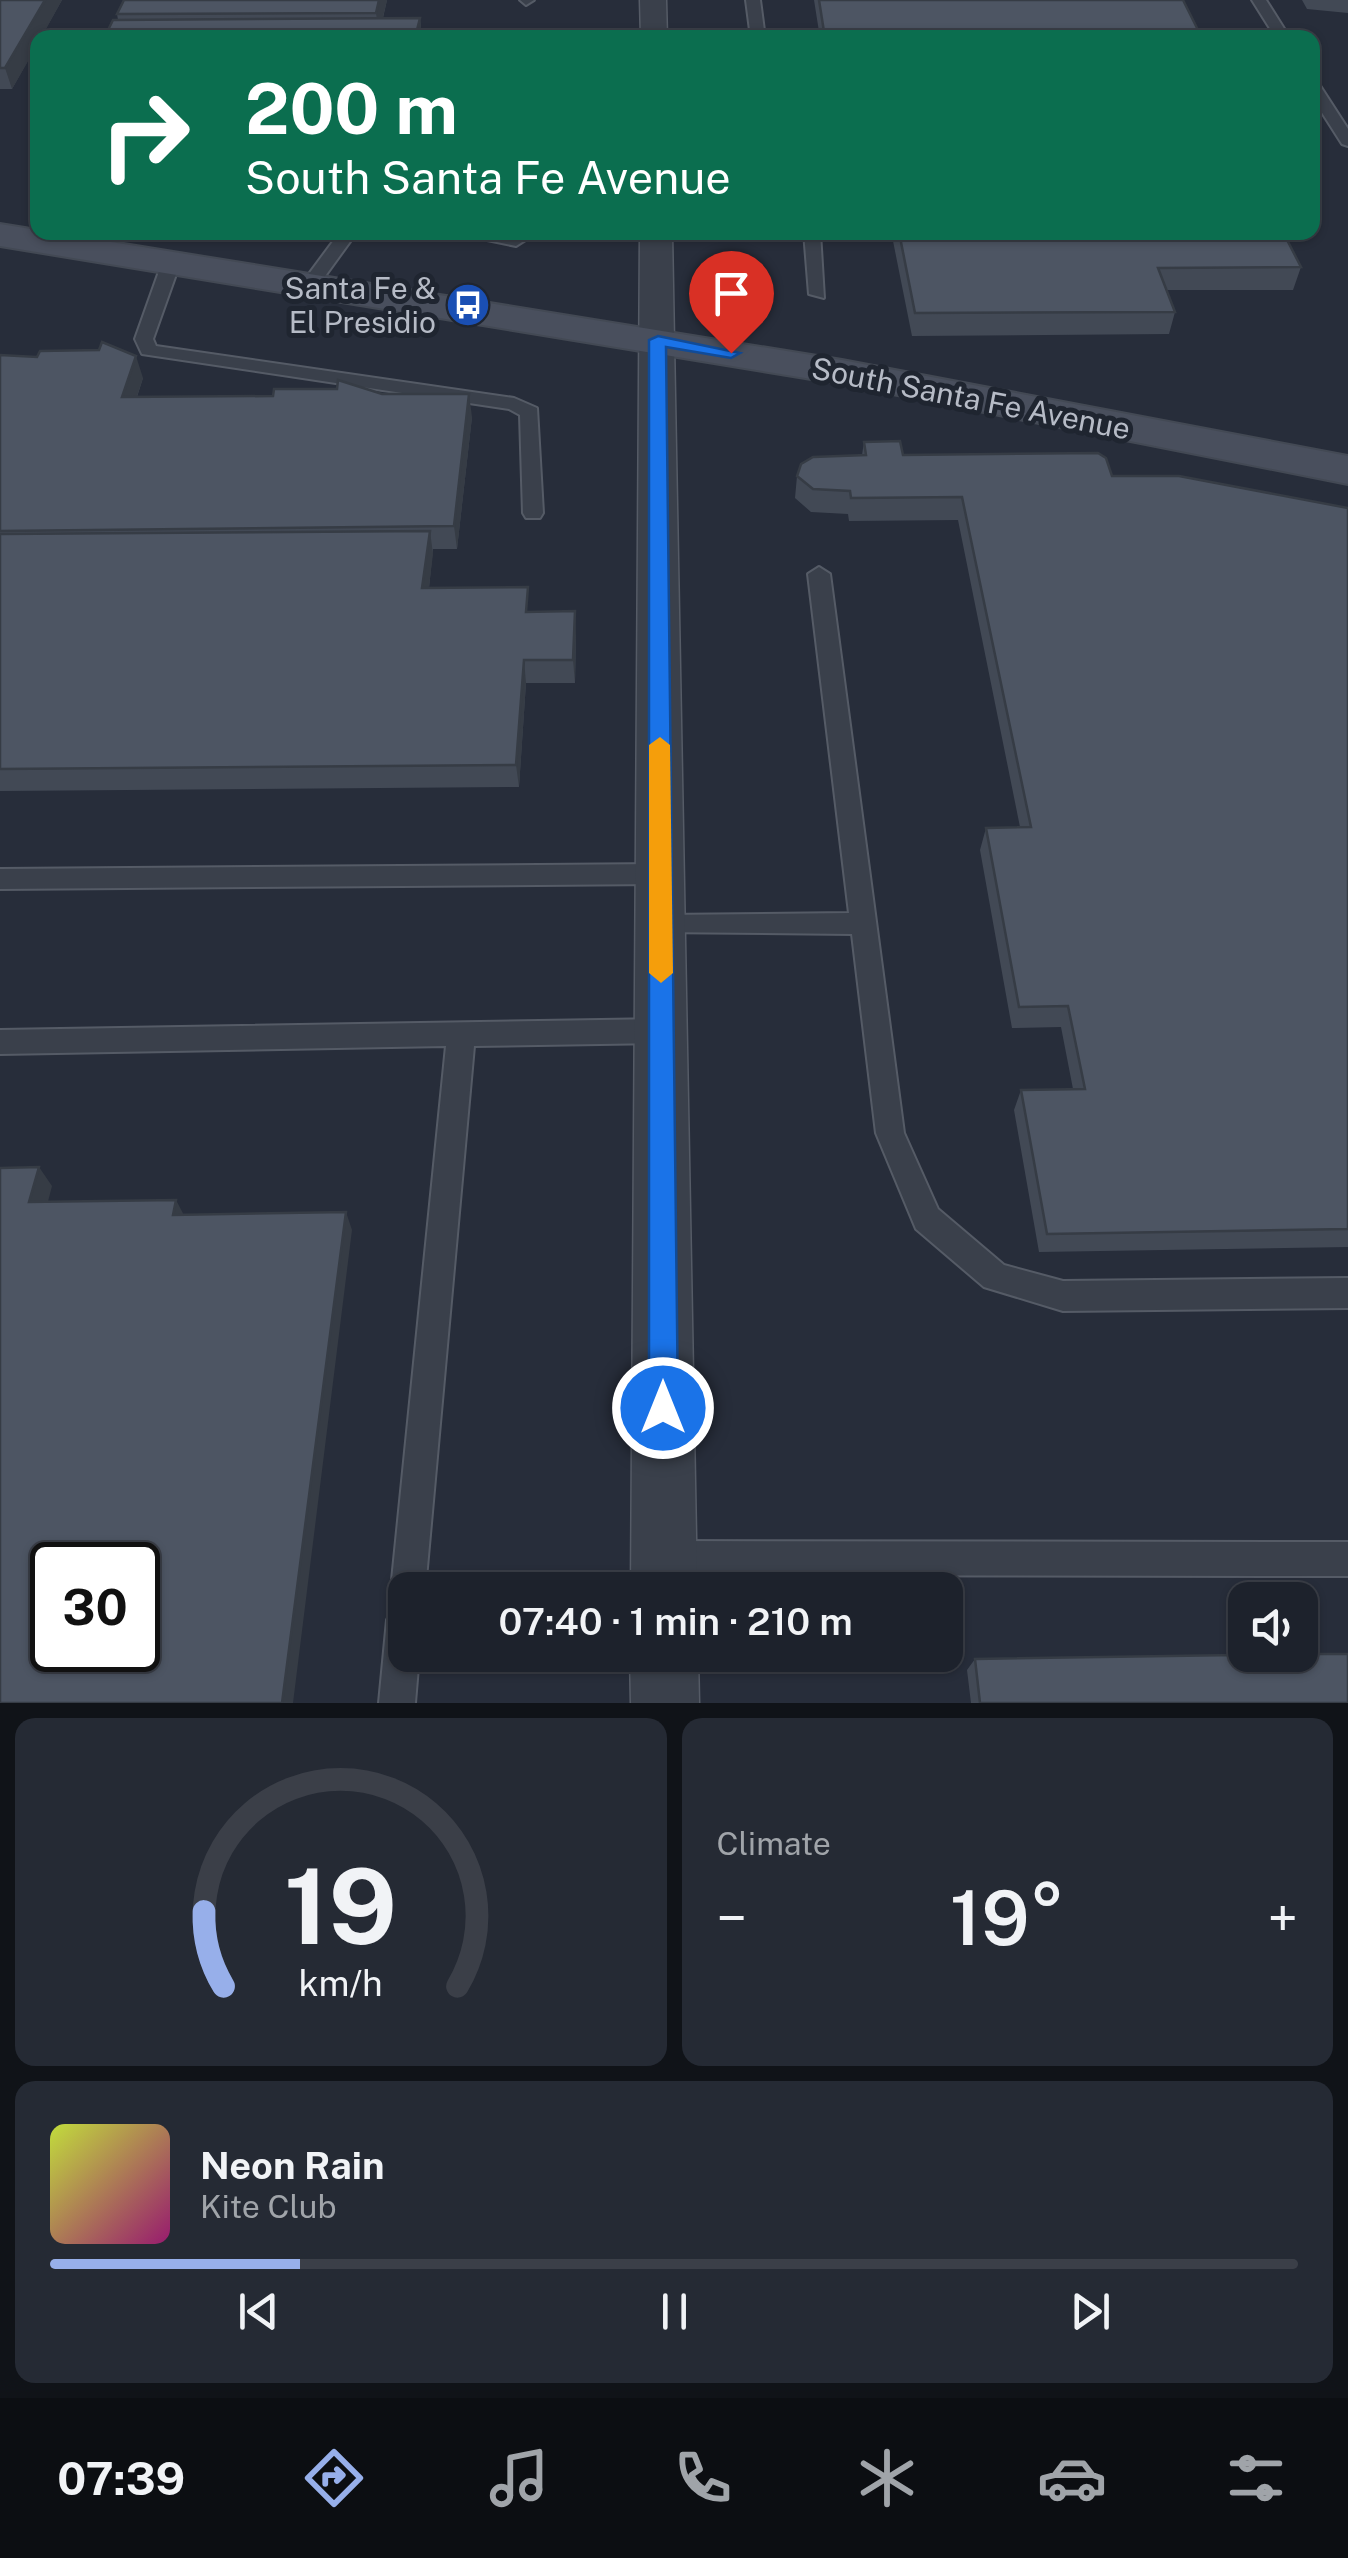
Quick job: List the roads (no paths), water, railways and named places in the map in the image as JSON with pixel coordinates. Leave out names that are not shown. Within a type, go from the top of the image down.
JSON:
[{"type":"main road","name":"South Santa Fe Avenue","points":[[0,235],[30,240]]},
{"type":"main road","name":"South Santa Fe Avenue","points":[[30,240],[658,340],[1348,470]]},
{"type":"street","points":[[653,0],[654,30]]},
{"type":"street","points":[[656,240],[664,1572]]},
{"type":"street","points":[[664,1672],[664,1703]]},
{"type":"lane","points":[[753,0],[757,30]]},
{"type":"lane","points":[[1259,0],[1278,30]]},
{"type":"lane","points":[[1320,97],[1348,141]]},
{"type":"lane","points":[[309,286],[343,240]]},
{"type":"lane","points":[[813,240],[818,294]]},
{"type":"lane","points":[[170,263],[144,339],[148,350],[514,404],[530,412],[533,512]]},
{"type":"lane","points":[[819,574],[890,1132],[927,1218],[995,1277],[1063,1296],[1348,1293]]},
{"type":"lane","points":[[0,879],[660,874]]},
{"type":"lane","points":[[661,925],[864,923]]},
{"type":"lane","points":[[0,1042],[662,1032]]},
{"type":"lane","points":[[410,1572],[461,1033]]},
{"type":"lane","points":[[755,1572],[1348,1559]]},
{"type":"lane","points":[[397,1703],[400,1672]]},
{"type":"place","name":"Santa Fe & El Presidio","points":[[468,305]]}]
